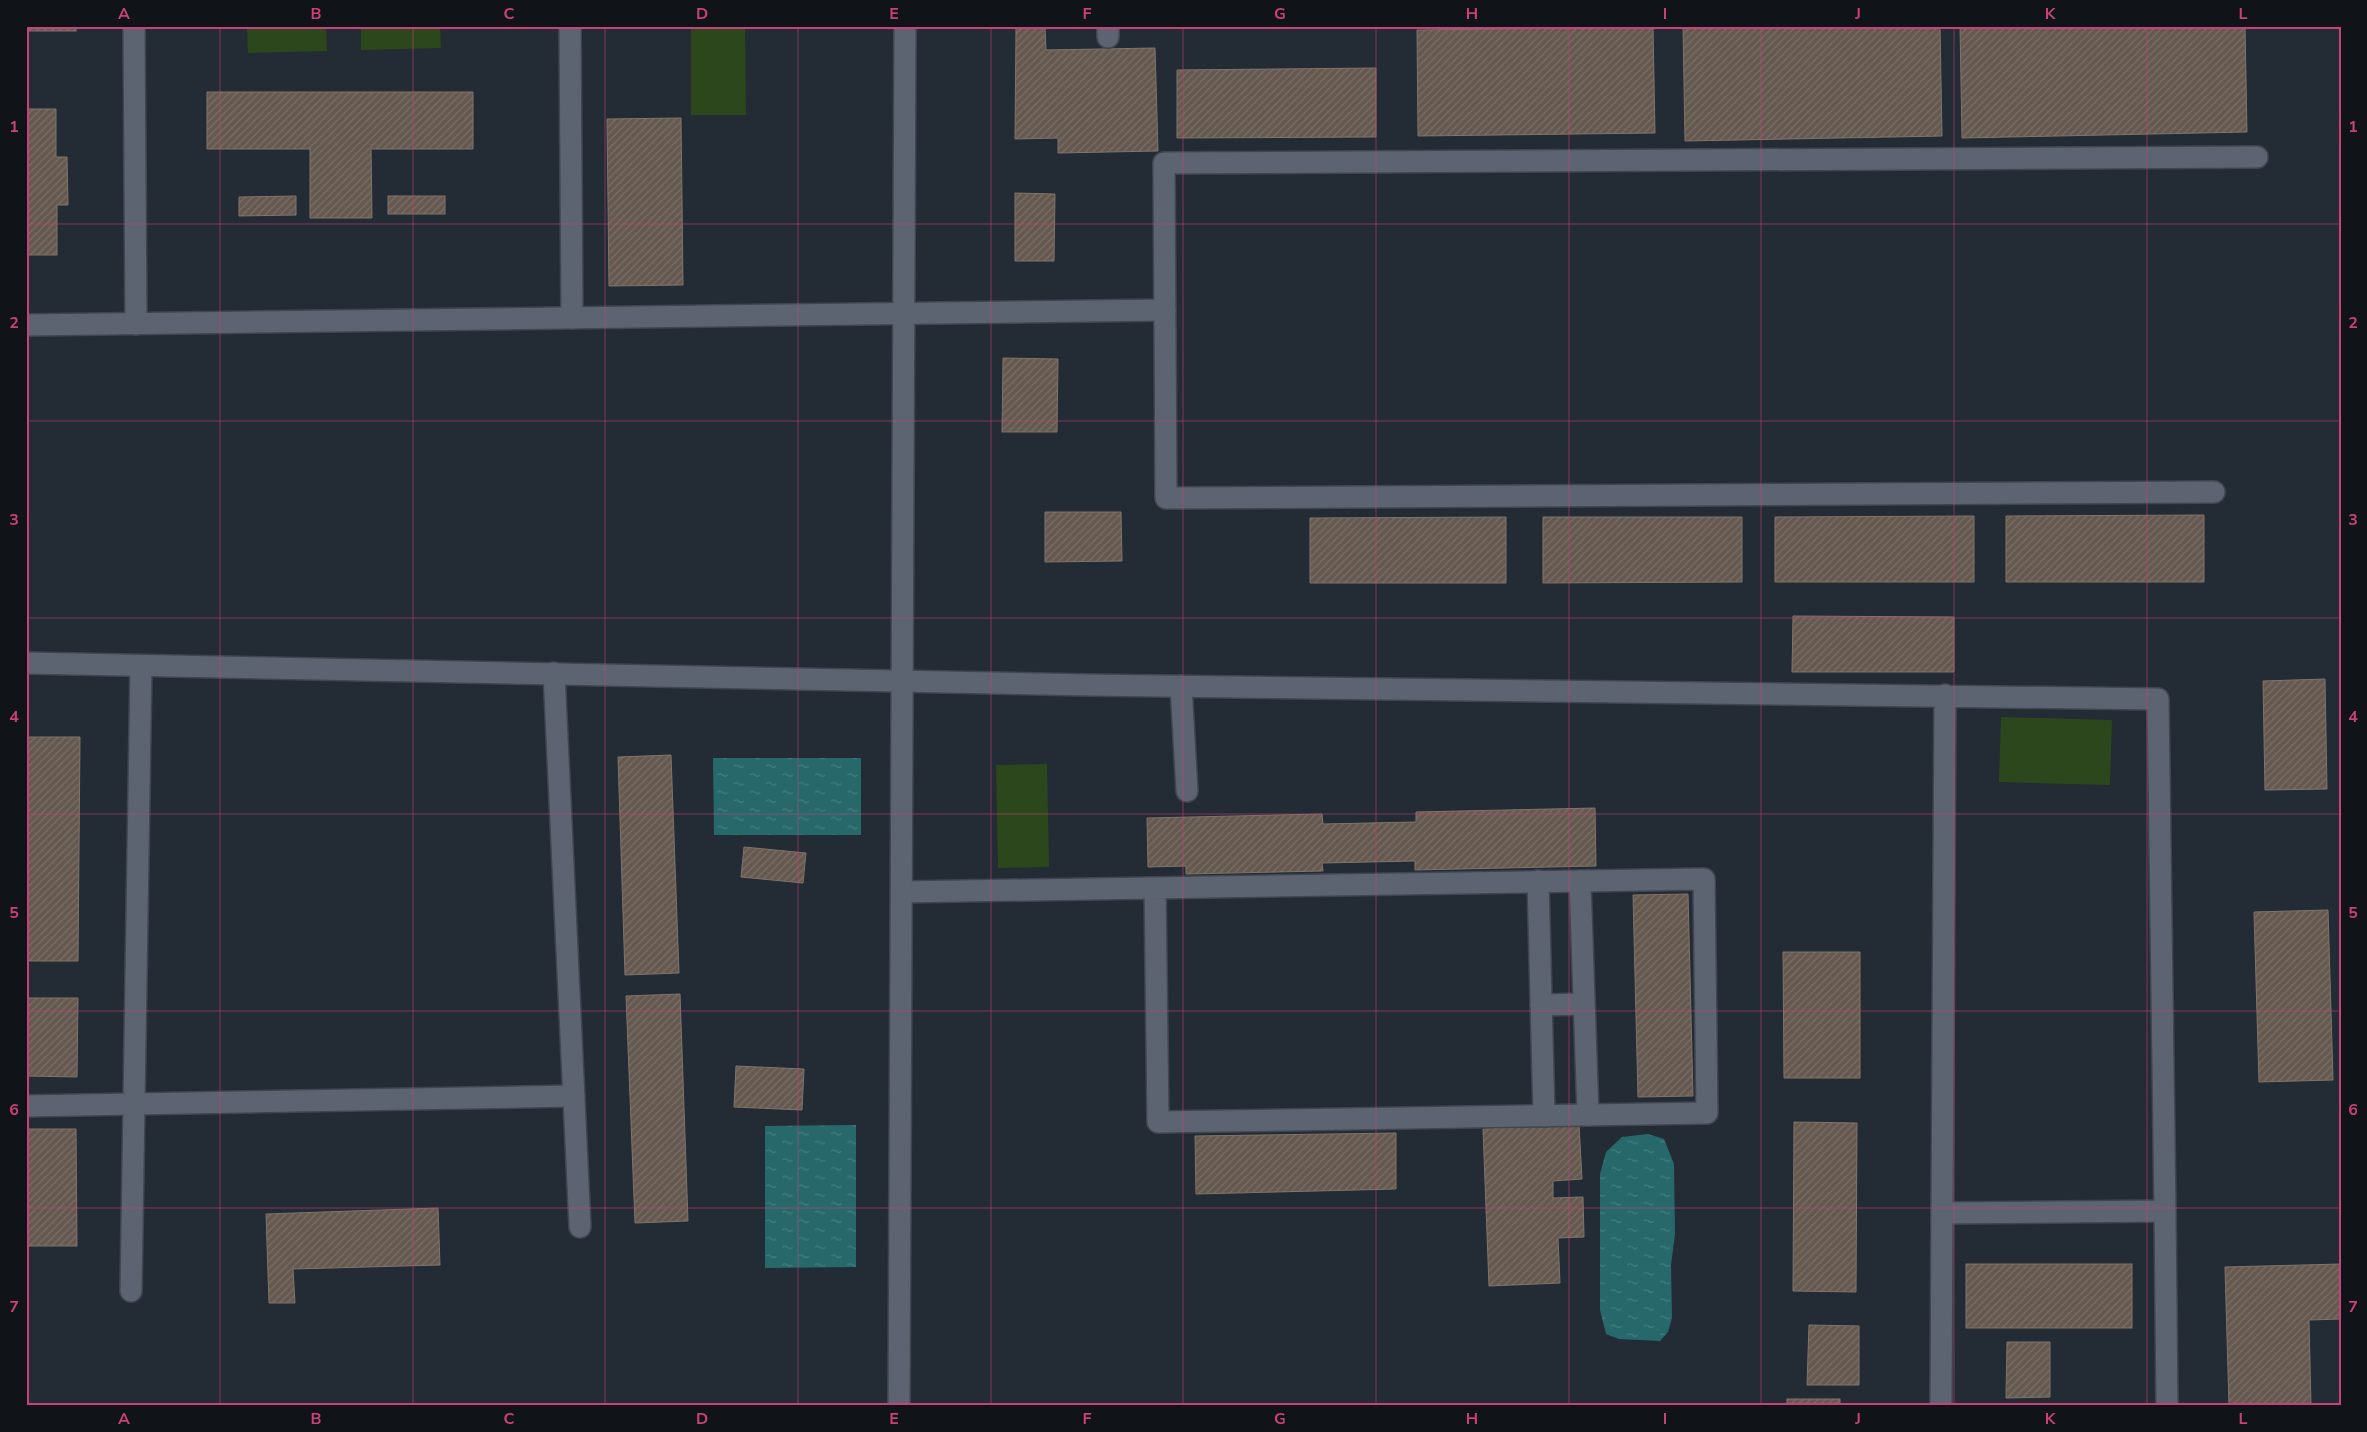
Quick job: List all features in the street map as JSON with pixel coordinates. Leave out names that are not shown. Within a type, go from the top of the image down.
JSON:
[{"type":"lane","points":[[134,26],[136,324]]},
{"type":"lane","points":[[570,26],[572,318]]},
{"type":"lane","points":[[899,1406],[904,26]]},
{"type":"lane","points":[[2214,492],[1166,498],[1164,164],[2257,157]]},
{"type":"lane","points":[[26,325],[1165,310]]},
{"type":"lane","points":[[26,664],[1181,686],[2158,699],[2167,1406]]},
{"type":"lane","points":[[131,1291],[141,666]]},
{"type":"lane","points":[[554,673],[580,1227]]},
{"type":"lane","points":[[1181,686],[1187,791]]},
{"type":"lane","points":[[1941,1406],[1945,695]]},
{"type":"lane","points":[[902,892],[1704,879],[1707,1113],[1158,1122],[1155,888]]},
{"type":"lane","points":[[1538,881],[1544,1116]]},
{"type":"lane","points":[[1580,881],[1588,1115]]},
{"type":"lane","points":[[1541,1005],[1584,1004]]},
{"type":"lane","points":[[26,1106],[574,1096]]},
{"type":"lane","points":[[1942,1213],[2165,1211]]},
{"type":"shaded area","points":[[247,26],[326,26],[327,51],[248,53]]},
{"type":"shaded area","points":[[361,26],[440,26],[441,48],[361,50]]},
{"type":"shaded area","points":[[691,26],[745,26],[746,115],[691,115]]},
{"type":"shaded area","points":[[2001,717],[2112,720],[2110,785],[1999,782]]},
{"type":"shaded area","points":[[1047,764],[1049,867],[998,868],[996,765]]},
{"type":"water","points":[[713,758],[861,758],[861,835],[714,835]]},
{"type":"water","points":[[856,1125],[856,1267],[765,1268],[765,1126]]},
{"type":"water","points":[[1648,1134],[1664,1139],[1674,1164],[1675,1234],[1671,1265],[1672,1318],[1668,1332],[1660,1341],[1619,1339],[1606,1334],[1600,1310],[1600,1174],[1606,1152],[1622,1137]]},
{"type":"building","points":[[26,26],[76,26],[76,31],[26,31]]},
{"type":"building","points":[[1016,26],[1045,26],[1046,50],[1155,48],[1158,151],[1058,153],[1058,138],[1015,139]]},
{"type":"building","points":[[1683,26],[1940,26],[1942,136],[1685,141]]},
{"type":"building","points":[[1960,26],[2245,26],[2247,132],[1962,138]]},
{"type":"building","points":[[1653,27],[1655,133],[1418,136],[1417,30]]},
{"type":"building","points":[[1376,68],[1376,137],[1177,138],[1177,70]]},
{"type":"building","points":[[207,92],[473,92],[473,149],[371,149],[372,218],[310,218],[310,149],[207,149]]},
{"type":"building","points":[[26,109],[56,109],[56,157],[67,157],[68,205],[57,205],[57,255],[26,255]]},
{"type":"building","points":[[681,118],[683,285],[609,286],[607,119]]},
{"type":"building","points":[[1015,193],[1055,194],[1054,261],[1015,261]]},
{"type":"building","points":[[296,196],[296,215],[239,216],[239,197]]},
{"type":"building","points":[[388,196],[445,196],[445,214],[388,214]]},
{"type":"building","points":[[1003,358],[1058,359],[1057,432],[1002,432]]},
{"type":"building","points":[[1045,512],[1121,512],[1122,561],[1045,562]]},
{"type":"building","points":[[2204,515],[2204,582],[2006,582],[2006,516]]},
{"type":"building","points":[[1974,516],[1974,582],[1775,582],[1775,517]]},
{"type":"building","points":[[1506,517],[1506,583],[1310,583],[1310,518]]},
{"type":"building","points":[[1543,517],[1742,517],[1742,582],[1543,583]]},
{"type":"building","points":[[1793,616],[1954,617],[1954,672],[1792,672]]},
{"type":"building","points":[[2325,679],[2327,789],[2265,790],[2263,681]]},
{"type":"building","points":[[26,737],[80,737],[78,961],[26,961]]},
{"type":"building","points":[[671,755],[679,973],[625,975],[618,757]]},
{"type":"building","points":[[1595,808],[1596,866],[1415,870],[1415,861],[1322,863],[1323,871],[1186,874],[1186,866],[1148,867],[1147,818],[1322,814],[1323,824],[1416,822],[1416,812]]},
{"type":"building","points":[[744,847],[806,853],[803,883],[741,877]]},
{"type":"building","points":[[1688,894],[1693,1096],[1638,1097],[1633,895]]},
{"type":"building","points":[[2328,910],[2333,1080],[2259,1082],[2254,912]]},
{"type":"building","points":[[1783,952],[1860,952],[1860,1078],[1784,1078]]},
{"type":"building","points":[[680,994],[688,1221],[635,1223],[626,996]]},
{"type":"building","points":[[26,998],[78,998],[77,1077],[26,1076]]},
{"type":"building","points":[[736,1066],[804,1069],[802,1110],[734,1107]]},
{"type":"building","points":[[1794,1122],[1857,1123],[1856,1292],[1793,1291]]},
{"type":"building","points":[[1579,1125],[1582,1179],[1553,1181],[1553,1198],[1583,1197],[1584,1237],[1558,1238],[1560,1283],[1489,1286],[1483,1129]]},
{"type":"building","points":[[26,1129],[76,1129],[77,1246],[26,1246]]},
{"type":"building","points":[[1396,1133],[1396,1189],[1196,1194],[1195,1136]]},
{"type":"building","points":[[438,1208],[440,1265],[293,1269],[295,1303],[269,1303],[266,1214]]},
{"type":"building","points":[[1966,1264],[2132,1264],[2132,1328],[1966,1328]]},
{"type":"building","points":[[2341,1264],[2341,1319],[2309,1320],[2311,1406],[2229,1406],[2225,1267]]},
{"type":"building","points":[[1809,1325],[1859,1326],[1859,1385],[1807,1385]]},
{"type":"building","points":[[2007,1342],[2050,1342],[2050,1397],[2006,1398]]},
{"type":"building","points":[[1787,1399],[1840,1399],[1840,1406],[1787,1406]]}]
